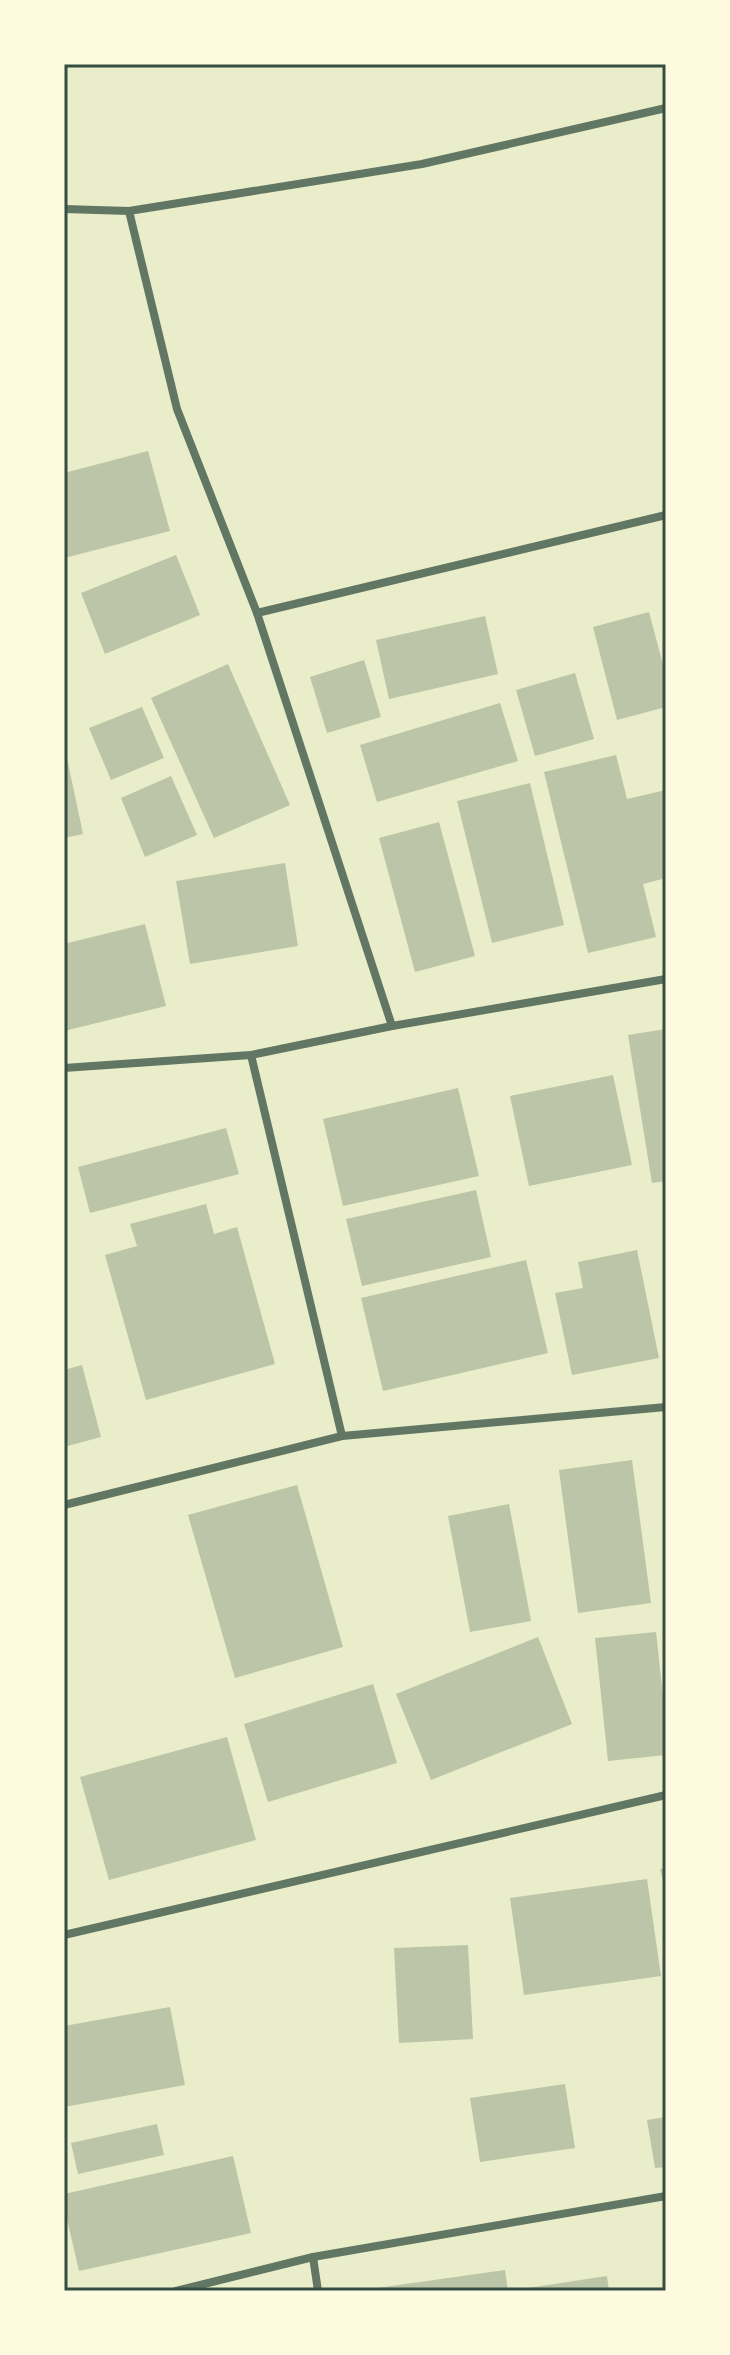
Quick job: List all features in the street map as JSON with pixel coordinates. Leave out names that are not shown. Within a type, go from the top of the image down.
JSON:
[{"type":"street","points":[[64,209],[129,211],[422,164],[666,108]]},
{"type":"street","points":[[129,211],[177,409],[257,613],[392,1026]]},
{"type":"street","points":[[257,613],[666,515]]},
{"type":"street","points":[[64,1068],[251,1055],[392,1026],[666,979]]},
{"type":"street","points":[[251,1055],[342,1436]]},
{"type":"street","points":[[64,1505],[342,1436],[666,1407]]},
{"type":"street","points":[[64,1935],[666,1795]]},
{"type":"street","points":[[176,2291],[313,2257],[666,2196]]},
{"type":"street","points":[[313,2257],[318,2291]]},
{"type":"building","points":[[148,451],[170,531],[64,558],[64,473]]},
{"type":"building","points":[[176,555],[200,615],[105,654],[81,593]]},
{"type":"building","points":[[649,612],[666,676],[666,707],[617,720],[593,627]]},
{"type":"building","points":[[485,616],[498,674],[389,699],[376,640]]},
{"type":"building","points":[[364,660],[381,717],[327,733],[310,677]]},
{"type":"building","points":[[228,664],[290,805],[214,838],[151,698]]},
{"type":"building","points":[[575,673],[594,739],[535,756],[516,690]]},
{"type":"building","points":[[500,703],[518,761],[377,802],[360,745]]},
{"type":"building","points":[[142,707],[164,758],[111,780],[89,728]]},
{"type":"building","points":[[64,744],[83,834],[64,838]]},
{"type":"building","points":[[616,755],[627,799],[666,790],[666,878],[643,884],[656,937],[588,953],[544,772]]},
{"type":"building","points":[[171,776],[197,835],[145,857],[121,798]]},
{"type":"building","points":[[530,783],[564,925],[492,943],[457,801]]},
{"type":"building","points":[[439,822],[475,956],[415,972],[379,838]]},
{"type":"building","points":[[285,863],[298,946],[190,964],[176,881]]},
{"type":"building","points":[[145,924],[166,1006],[64,1031],[64,944]]},
{"type":"building","points":[[666,1029],[666,1181],[652,1183],[628,1035]]},
{"type":"building","points":[[613,1075],[632,1165],[529,1186],[510,1096]]},
{"type":"building","points":[[458,1088],[479,1176],[343,1206],[323,1119]]},
{"type":"building","points":[[226,1128],[239,1174],[90,1213],[78,1167]]},
{"type":"building","points":[[476,1190],[491,1257],[362,1286],[346,1219]]},
{"type":"building","points":[[206,1204],[214,1234],[237,1227],[275,1364],[146,1400],[105,1255],[137,1246],[130,1224]]},
{"type":"building","points":[[637,1250],[659,1358],[572,1375],[555,1293],[583,1288],[578,1262]]},
{"type":"building","points":[[526,1260],[548,1353],[383,1391],[361,1298]]},
{"type":"building","points":[[82,1365],[101,1437],[64,1447],[64,1370]]},
{"type":"building","points":[[632,1460],[651,1603],[578,1613],[559,1470]]},
{"type":"building","points":[[297,1485],[343,1647],[235,1678],[188,1515]]},
{"type":"building","points":[[509,1504],[531,1621],[470,1632],[448,1516]]},
{"type":"building","points":[[656,1632],[666,1724],[666,1755],[608,1761],[595,1638]]},
{"type":"building","points":[[538,1637],[572,1724],[431,1780],[396,1694]]},
{"type":"building","points":[[373,1684],[397,1763],[268,1802],[244,1724]]},
{"type":"building","points":[[227,1737],[256,1840],[109,1880],[80,1777]]},
{"type":"building","points":[[666,1868],[666,1888],[665,1889],[660,1869]]},
{"type":"building","points":[[647,1879],[661,1976],[524,1995],[510,1898]]},
{"type":"building","points":[[468,1945],[473,2039],[399,2043],[394,1948]]},
{"type":"building","points":[[170,2007],[185,2085],[64,2107],[64,2026]]},
{"type":"building","points":[[565,2084],[575,2148],[480,2162],[470,2098]]},
{"type":"building","points":[[666,2117],[666,2167],[655,2168],[647,2120]]},
{"type":"building","points":[[157,2124],[164,2155],[78,2174],[71,2143]]},
{"type":"building","points":[[233,2156],[251,2233],[79,2271],[64,2194]]},
{"type":"building","points":[[505,2270],[508,2291],[370,2289]]},
{"type":"building","points":[[607,2276],[609,2291],[521,2291],[521,2289]]}]
